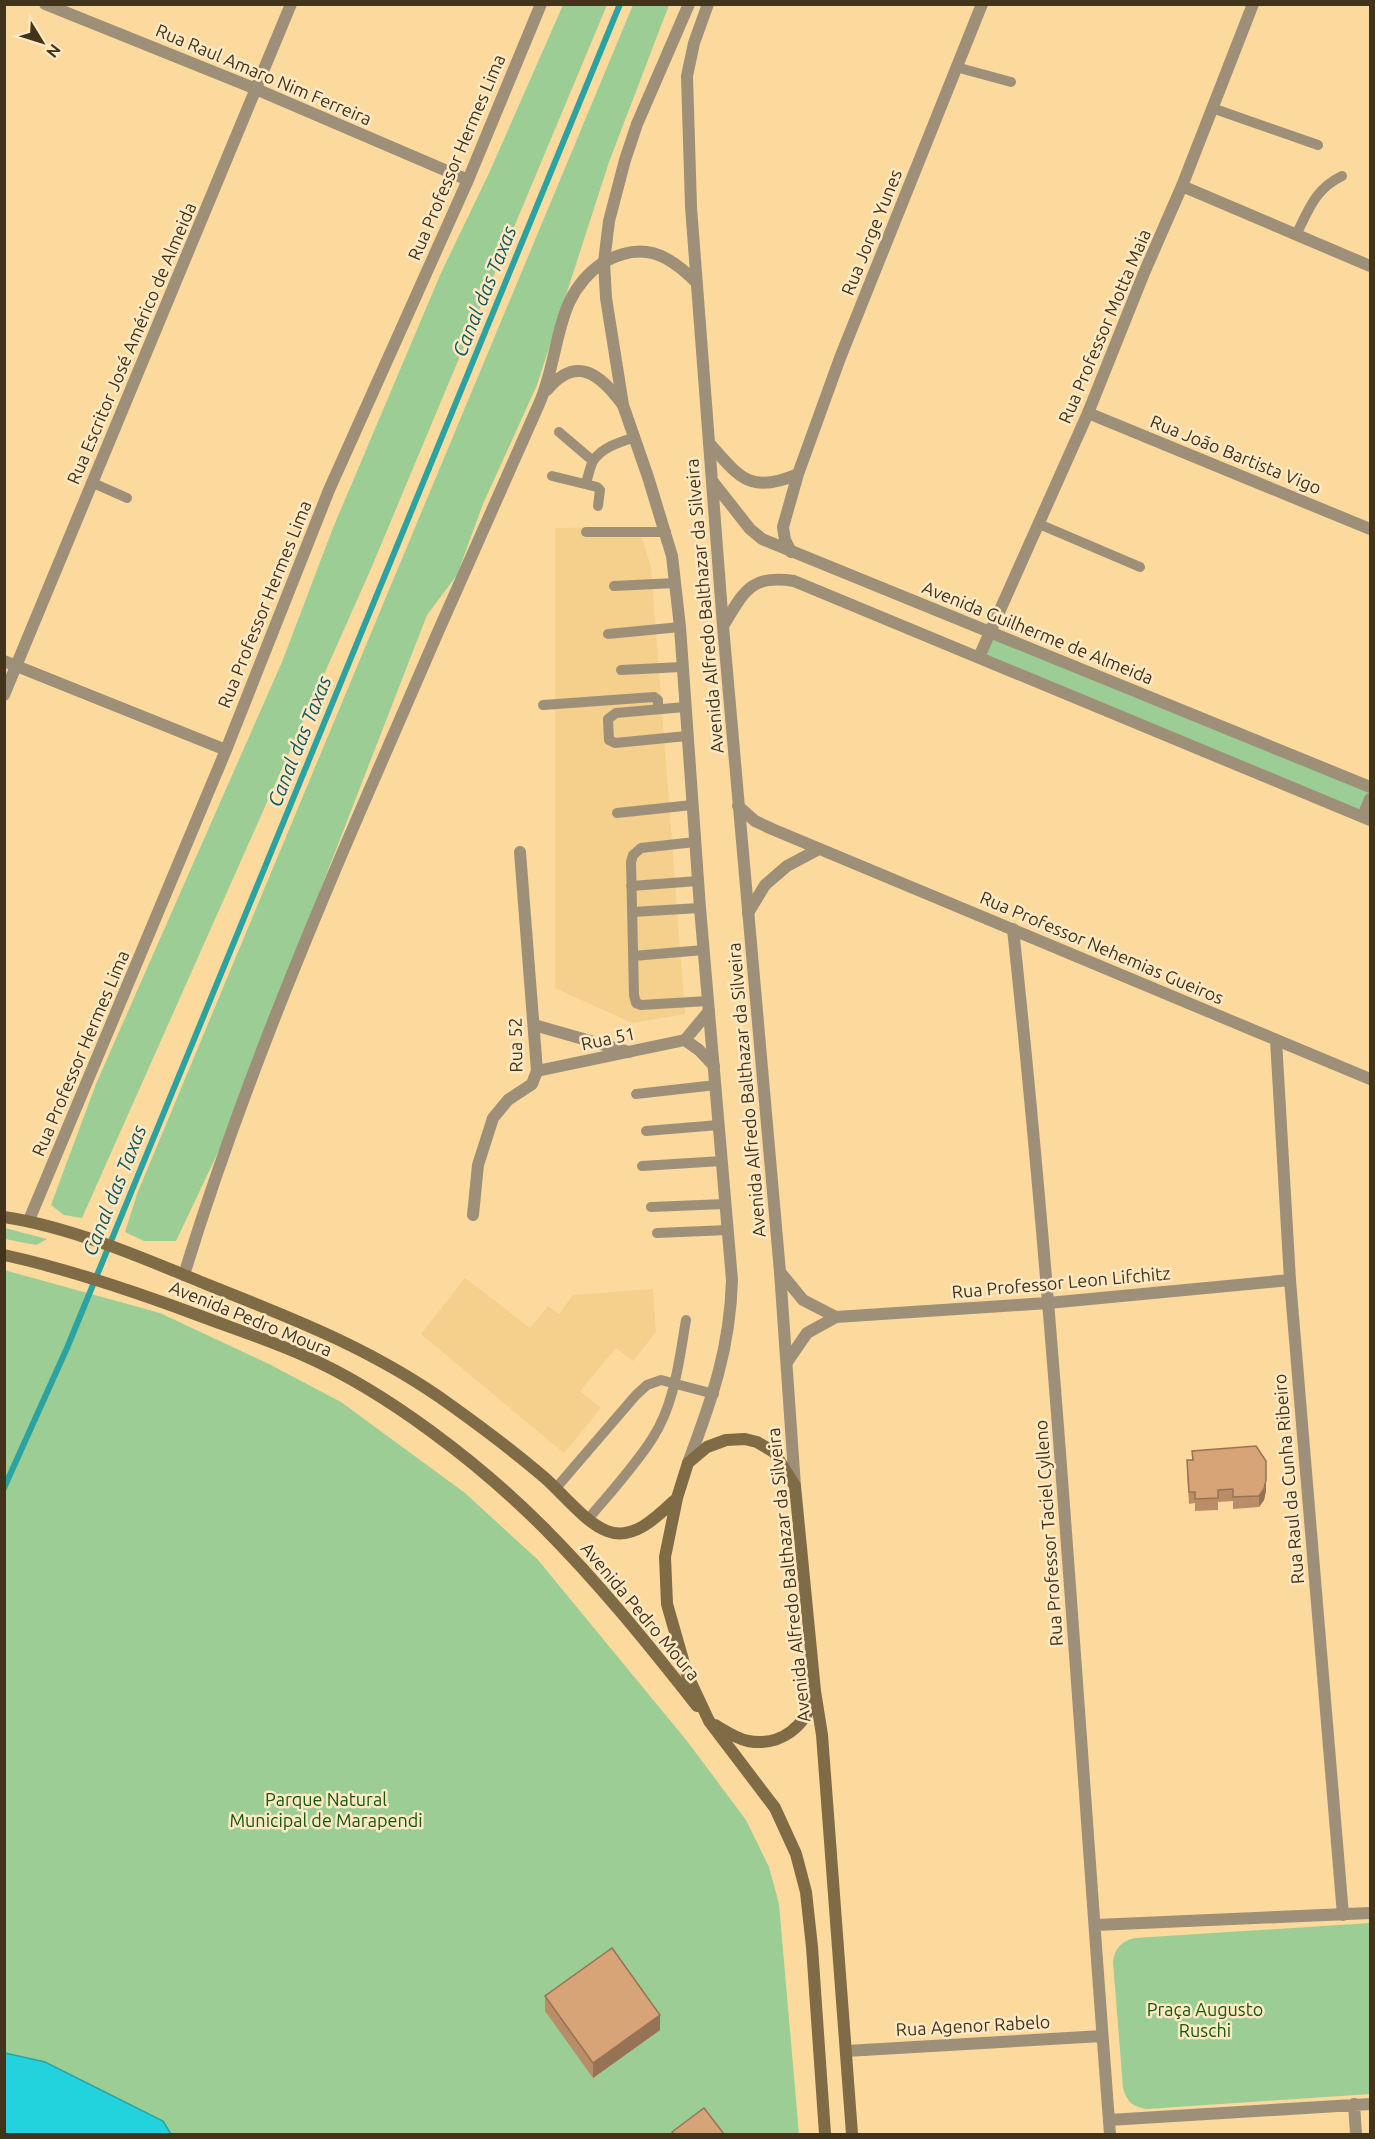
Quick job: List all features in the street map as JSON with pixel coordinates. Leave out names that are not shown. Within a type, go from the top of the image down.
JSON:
[{"type":"main road","name":"Avenida Pedro Moura","points":[[4,1217],[56,1227],[178,1272],[315,1328],[360,1349],[421,1384],[511,1451],[588,1518],[608,1531],[629,1531],[650,1522],[677,1498]]},
{"type":"main road","name":"Avenida Pedro Moura","points":[[4,1255],[46,1264],[166,1303],[307,1357],[386,1401],[465,1458],[544,1527],[607,1593],[709,1721]]},
{"type":"main road","points":[[688,1463],[707,1447],[726,1440],[745,1439],[757,1442],[774,1452],[795,1486]]},
{"type":"main road","name":"Avenida Alfredo Balthazar da Silveira","points":[[688,1463],[677,1498],[665,1557],[668,1604],[687,1674],[709,1721],[775,1808],[796,1854],[806,1892],[812,1947],[825,2134]]},
{"type":"main road","name":"Avenida Alfredo Balthazar da Silveira","points":[[795,1486],[815,1691],[822,1735],[852,2134]]},
{"type":"main road","points":[[709,1721],[747,1741],[766,1742],[785,1736],[800,1725],[810,1709],[815,1691]]},
{"type":"street","name":"Rua Raul Amaro Nim Ferreira","points":[[45,4],[256,89],[468,180]]},
{"type":"street","name":"Rua Escritor José Américo de Almeida","points":[[4,695],[291,4]]},
{"type":"street","name":"Rua Professor Hermes Lima","points":[[29,1220],[226,750],[329,490],[468,180],[541,4]]},
{"type":"street","name":"Avenida Alfredo Balthazar da Silveira","points":[[688,1463],[714,1394],[731,1313],[732,1280],[700,908],[681,667],[680,627],[672,556],[623,405],[606,298],[604,262],[609,221],[625,160],[637,124],[689,4]]},
{"type":"street","name":"Avenida Alfredo Balthazar da Silveira","points":[[708,4],[694,43],[686,90],[696,282],[738,806],[780,1272],[795,1486]]},
{"type":"street","name":"Rua Jorge Yunes","points":[[791,552],[785,540],[783,527],[798,474],[840,358],[982,4]]},
{"type":"street","name":"Rua Professor Motta Maia","points":[[979,657],[1088,412],[1182,186],[1253,4]]},
{"type":"street","points":[[1182,186],[1371,266]]},
{"type":"street","points":[[178,1272],[296,962],[441,622],[544,393],[563,320],[574,290],[588,273],[604,262],[618,254],[642,251],[669,259],[696,282]]},
{"type":"street","points":[[544,393],[554,381],[563,375],[572,371],[585,371],[610,387],[623,405]]},
{"type":"street","name":"Rua João Bartista Vigo","points":[[1088,412],[1371,529]]},
{"type":"street","points":[[709,443],[741,477],[753,482],[764,485],[798,474]]},
{"type":"street","name":"Avenida Guilherme de Almeida","points":[[713,482],[757,536],[791,552],[1371,787]]},
{"type":"street","points":[[723,626],[744,593],[756,583],[767,579],[794,581],[1367,818],[1371,799]]},
{"type":"street","points":[[4,660],[226,750]]},
{"type":"street","name":"Rua Professor Nehemias Gueiros","points":[[738,806],[755,821],[819,849],[1371,1079]]},
{"type":"street","points":[[748,913],[765,885],[787,866],[819,849]]},
{"type":"street","name":"Rua 52","points":[[474,1215],[478,1165],[493,1118],[507,1100],[532,1084],[537,1071],[520,852]]},
{"type":"street","name":"Rua Professor Taciel Cylleno","points":[[1013,929],[1031,1099],[1048,1303],[1110,2134]]},
{"type":"street","points":[[708,1006],[685,1040],[699,1050],[714,1066]]},
{"type":"street","points":[[534,1025],[631,1052]]},
{"type":"street","name":"Rua 51","points":[[537,1071],[685,1040]]},
{"type":"street","name":"Rua Raul da Cunha Ribeiro","points":[[1276,1040],[1290,1280],[1343,1915]]},
{"type":"street","points":[[780,1272],[803,1300],[836,1317]]},
{"type":"street","name":"Rua Professor Leon Lifchitz","points":[[787,1362],[807,1333],[836,1317],[1048,1303],[1290,1280]]},
{"type":"street","points":[[1096,1925],[1371,1913]]},
{"type":"street","name":"Rua Agenor Rabelo","points":[[846,2050],[1102,2036]]},
{"type":"street","points":[[1354,2104],[1356,2134]]},
{"type":"street","points":[[1109,2120],[1371,2104]]},
{"type":"lane","points":[[956,67],[1011,82]]},
{"type":"lane","points":[[1212,108],[1318,145]]},
{"type":"lane","points":[[1296,235],[1322,188],[1342,176]]},
{"type":"lane","points":[[559,432],[593,461]]},
{"type":"lane","points":[[586,483],[593,461],[612,446],[634,437]]},
{"type":"lane","points":[[552,476],[597,487],[600,490],[598,506]]},
{"type":"lane","points":[[93,483],[127,498]]},
{"type":"lane","points":[[1039,524],[1140,567]]},
{"type":"lane","points":[[586,532],[666,532]]},
{"type":"lane","points":[[614,586],[675,583]]},
{"type":"lane","points":[[608,634],[680,627]]},
{"type":"lane","points":[[621,670],[681,667]]},
{"type":"lane","points":[[543,705],[654,697],[658,700],[658,709]]},
{"type":"lane","points":[[685,707],[612,715],[608,719],[609,740],[611,743],[620,744],[687,736]]},
{"type":"lane","points":[[617,813],[692,805]]},
{"type":"lane","points":[[695,842],[641,848],[636,851],[631,862],[634,995],[636,1003],[641,1005],[708,1006]]},
{"type":"lane","points":[[632,886],[698,881]]},
{"type":"lane","points":[[632,912],[700,908]]},
{"type":"lane","points":[[633,956],[704,950]]},
{"type":"lane","points":[[636,1094],[716,1085]]},
{"type":"lane","points":[[646,1131],[719,1125]]},
{"type":"lane","points":[[642,1166],[722,1161]]},
{"type":"lane","points":[[651,1207],[725,1204]]},
{"type":"lane","points":[[657,1233],[728,1230]]},
{"type":"lane","points":[[588,1518],[653,1438],[664,1416],[678,1371],[686,1320]]},
{"type":"lane","points":[[556,1488],[636,1395],[656,1381],[674,1383],[714,1394]]},
{"type":"shaded area","points":[[638,527],[651,566],[685,1014],[632,1023],[555,988],[555,528]]},
{"type":"shaded area","points":[[465,1278],[530,1328],[548,1306],[559,1314],[573,1295],[653,1289],[656,1332],[633,1361],[616,1348],[580,1391],[601,1408],[564,1453],[421,1334]]},
{"type":"green space","points":[[563,5],[607,5],[370,571],[82,1218],[64,1215],[51,1205],[96,1084],[282,662],[333,528],[441,273],[490,171]]},
{"type":"green space","points":[[633,5],[669,5],[609,162],[537,385],[483,504],[457,575],[427,615],[221,1146],[176,1241],[144,1241],[125,1232],[137,1194]]},
{"type":"green space","points":[[990,632],[1370,787],[1370,820],[979,657]]},
{"type":"green space","points":[[5,1228],[47,1239],[36,1245],[5,1239]]},
{"type":"green space","name":"Parque Natural Municipal de Marapendi","points":[[4,1270],[160,1313],[269,1364],[341,1402],[465,1493],[538,1560],[687,1741],[746,1820],[769,1867],[779,1904],[799,2134],[171,2134],[163,2121],[45,2062],[5,2053]]},
{"type":"green space","name":"Praça Augusto Ruschi","points":[[1370,1923],[1370,2094],[1147,2109],[1134,2105],[1126,2097],[1123,2088],[1113,1962],[1115,1953],[1122,1943],[1135,1938]]},
{"type":"water","points":[[5,2053],[45,2062],[163,2121],[171,2134],[5,2134]]},
{"type":"building","points":[[1256,1446],[1266,1461],[1266,1480],[1259,1496],[1233,1497],[1233,1489],[1218,1490],[1218,1498],[1195,1499],[1195,1492],[1189,1492],[1187,1460],[1193,1460],[1192,1451]]},
{"type":"building","points":[[612,1948],[660,2015],[593,2063],[545,1996]]},
{"type":"building","points":[[704,2108],[724,2134],[674,2134],[672,2132]]},
{"type":"waterway","name":"Canal das Taxas","points":[[4,1488],[67,1348],[620,4]]}]
